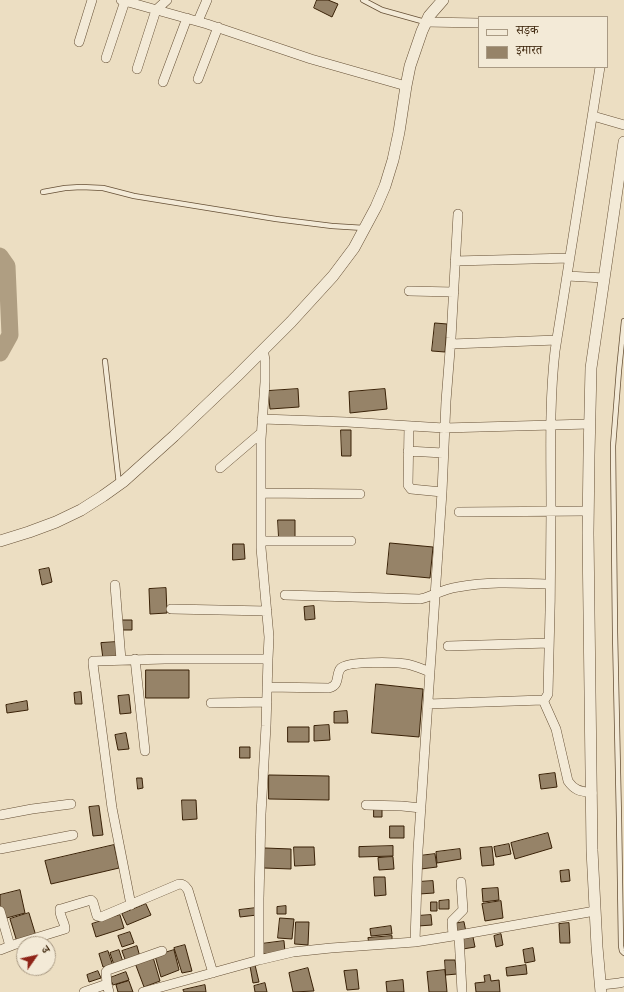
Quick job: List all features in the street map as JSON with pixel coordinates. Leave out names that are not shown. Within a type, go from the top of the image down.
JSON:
[{"type":"street","points":[[79,42],[92,0]]},
{"type":"street","points":[[106,58],[123,0],[137,2],[156,10],[218,27],[298,55],[406,86]]},
{"type":"street","points":[[137,69],[156,10],[167,0]]},
{"type":"street","points":[[198,22],[207,0]]},
{"type":"street","points":[[0,541],[56,522],[81,510],[119,484],[174,436],[237,376],[291,322],[333,276],[354,248],[376,207],[385,186],[393,160],[399,132],[410,66],[422,31],[429,16],[443,0]]},
{"type":"street","points":[[163,82],[187,18]]},
{"type":"street","points":[[426,22],[478,24]]},
{"type":"street","points":[[198,79],[218,27]]},
{"type":"street","points":[[428,704],[543,700],[548,694],[551,511],[550,425],[553,370],[600,68]]},
{"type":"street","points":[[593,116],[624,125]]},
{"type":"street","points":[[624,142],[591,368],[588,511],[592,850],[601,988],[624,982]]},
{"type":"street","points":[[415,942],[418,850],[442,492],[444,428],[451,344],[458,214]]},
{"type":"street","points":[[455,261],[570,258]]},
{"type":"street","points":[[567,276],[604,278]]},
{"type":"street","points":[[409,291],[454,292]]},
{"type":"street","points":[[451,344],[557,340]]},
{"type":"street","points":[[259,960],[259,891],[269,637],[261,541],[261,433],[265,382],[265,360],[263,349]]},
{"type":"street","points":[[262,419],[444,428],[589,424]]},
{"type":"street","points":[[409,426],[408,485],[410,489],[442,492]]},
{"type":"street","points":[[220,468],[261,433]]},
{"type":"street","points":[[408,451],[443,453]]},
{"type":"street","points":[[261,493],[360,494]]},
{"type":"street","points":[[459,512],[588,511]]},
{"type":"street","points":[[261,541],[351,541]]},
{"type":"street","points":[[285,596],[420,599],[427,598],[456,587],[488,583],[550,584]]},
{"type":"street","points":[[115,585],[121,660]]},
{"type":"street","points":[[171,609],[267,611]]},
{"type":"street","points":[[448,646],[549,643]]},
{"type":"street","points":[[131,905],[112,808],[93,664],[94,661],[268,659]]},
{"type":"street","points":[[135,660],[145,751]]},
{"type":"street","points":[[267,687],[329,688],[337,682],[339,670],[343,666],[374,662],[407,664],[430,672]]},
{"type":"street","points":[[543,700],[556,729],[568,781],[572,787],[578,790],[592,793]]},
{"type":"street","points":[[211,703],[266,702]]},
{"type":"street","points":[[0,815],[32,808],[71,804]]},
{"type":"street","points":[[366,805],[421,808]]},
{"type":"street","points":[[0,849],[73,836]]},
{"type":"street","points":[[461,882],[463,910],[452,921],[456,936],[462,992]]},
{"type":"street","points":[[0,950],[65,929],[60,909],[91,900],[97,916],[100,917],[179,884],[183,884],[188,890],[213,973]]},
{"type":"street","points":[[0,911],[10,946]]},
{"type":"street","points":[[143,992],[259,960],[294,952],[415,942],[595,911]]},
{"type":"street","points":[[84,992],[108,988],[106,972],[108,970],[162,951]]},
{"type":"lane","points":[[363,0],[382,10],[426,22]]},
{"type":"lane","points":[[44,192],[65,188],[103,188],[134,196],[276,219],[332,226],[365,228]]},
{"type":"lane","points":[[624,321],[613,446],[620,946],[624,953]]},
{"type":"lane","points":[[105,361],[119,484]]},
{"type":"building","points":[[317,0],[328,0],[338,4],[332,17],[314,8]]},
{"type":"building","points":[[435,323],[447,324],[445,352],[432,351]]},
{"type":"building","points":[[298,389],[299,407],[270,409],[268,391]]},
{"type":"building","points":[[385,389],[387,409],[350,413],[349,392]]},
{"type":"building","points":[[341,430],[351,430],[351,456],[342,456]]},
{"type":"building","points":[[278,520],[295,520],[295,537],[279,538]]},
{"type":"building","points":[[390,543],[433,547],[430,578],[387,574]]},
{"type":"building","points":[[233,544],[244,544],[245,559],[233,560]]},
{"type":"building","points":[[49,568],[52,582],[42,585],[39,570]]},
{"type":"building","points":[[166,588],[167,613],[150,614],[149,589]]},
{"type":"building","points":[[314,606],[315,619],[305,620],[304,607]]},
{"type":"building","points":[[121,620],[132,620],[132,630],[121,630]]},
{"type":"building","points":[[117,642],[118,658],[103,659],[101,643]]},
{"type":"building","points":[[146,670],[189,670],[189,698],[146,698]]},
{"type":"building","points":[[376,684],[423,689],[419,737],[372,733]]},
{"type":"building","points":[[81,692],[82,704],[75,704],[74,693]]},
{"type":"building","points":[[129,695],[131,713],[120,714],[118,696]]},
{"type":"building","points":[[27,701],[28,710],[7,713],[6,705]]},
{"type":"building","points":[[347,711],[348,723],[334,723],[334,712]]},
{"type":"building","points":[[329,725],[330,740],[314,741],[314,726]]},
{"type":"building","points":[[288,727],[309,727],[309,742],[288,742]]},
{"type":"building","points":[[126,733],[129,749],[118,750],[115,735]]},
{"type":"building","points":[[240,747],[250,747],[250,758],[240,758]]},
{"type":"building","points":[[555,773],[557,787],[541,789],[539,775]]},
{"type":"building","points":[[269,775],[329,776],[329,800],[269,799]]},
{"type":"building","points":[[137,778],[142,778],[143,788],[138,789]]},
{"type":"building","points":[[182,800],[196,800],[197,819],[183,820]]},
{"type":"building","points":[[99,806],[103,835],[93,836],[89,807]]},
{"type":"building","points":[[374,808],[382,808],[382,817],[374,817]]},
{"type":"building","points":[[390,826],[404,826],[404,838],[390,838]]},
{"type":"building","points":[[548,833],[552,848],[515,859],[511,843]]},
{"type":"building","points":[[509,844],[511,854],[496,857],[494,847]]},
{"type":"building","points":[[114,845],[119,868],[51,884],[45,861]]},
{"type":"building","points":[[393,846],[393,856],[359,857],[359,847]]},
{"type":"building","points":[[294,847],[314,847],[315,865],[295,866]]},
{"type":"building","points":[[492,847],[494,865],[482,866],[480,848]]},
{"type":"building","points":[[265,848],[291,849],[291,869],[264,868]]},
{"type":"building","points":[[460,849],[461,859],[437,863],[436,852]]},
{"type":"building","points":[[435,854],[437,867],[421,869],[419,856]]},
{"type":"building","points":[[393,857],[394,869],[379,870],[378,858]]},
{"type":"building","points":[[569,870],[570,881],[561,882],[560,871]]},
{"type":"building","points":[[374,877],[385,877],[386,895],[375,896]]},
{"type":"building","points":[[433,881],[434,893],[419,894],[418,882]]},
{"type":"building","points":[[498,888],[499,900],[483,902],[482,889]]},
{"type":"building","points":[[20,890],[25,913],[3,919],[0,906],[0,895]]},
{"type":"building","points":[[449,900],[449,909],[439,909],[439,901]]},
{"type":"building","points":[[501,901],[503,918],[485,921],[482,904]]},
{"type":"building","points":[[431,902],[437,902],[437,911],[431,911]]},
{"type":"building","points":[[146,904],[151,915],[127,925],[122,914]]},
{"type":"building","points":[[286,906],[286,914],[277,914],[277,907]]},
{"type":"building","points":[[256,908],[257,915],[240,917],[239,910]]},
{"type":"building","points":[[29,913],[36,936],[16,936],[16,939],[10,919]]},
{"type":"building","points":[[120,915],[124,928],[96,937],[92,924]]},
{"type":"building","points":[[431,915],[432,925],[418,926],[417,916]]},
{"type":"building","points":[[280,918],[294,919],[292,939],[278,938]]},
{"type":"building","points":[[296,922],[309,922],[308,945],[295,944]]},
{"type":"building","points":[[464,922],[466,932],[455,934],[453,924]]},
{"type":"building","points":[[569,923],[570,943],[560,943],[559,924]]},
{"type":"building","points":[[391,926],[392,934],[371,936],[370,929]]},
{"type":"building","points":[[130,932],[134,943],[122,947],[118,936]]},
{"type":"building","points":[[501,934],[503,945],[496,947],[494,936]]},
{"type":"building","points":[[392,936],[392,942],[369,944],[368,938]]},
{"type":"building","points":[[473,937],[475,947],[463,949],[461,940]]},
{"type":"building","points":[[284,941],[285,952],[262,954],[261,944]]},
{"type":"building","points":[[185,945],[192,971],[182,973],[174,948]]},
{"type":"building","points":[[137,946],[140,957],[126,962],[122,951]]},
{"type":"building","points":[[533,948],[535,961],[525,963],[523,950]]},
{"type":"building","points":[[119,950],[123,962],[114,965],[110,953]]},
{"type":"building","points":[[174,950],[179,970],[161,977],[155,956]]},
{"type":"building","points":[[108,951],[113,966],[103,967],[99,954]]},
{"type":"building","points":[[153,957],[160,981],[144,987],[135,963]]},
{"type":"building","points":[[445,960],[455,960],[457,974],[446,975]]},
{"type":"building","points":[[255,965],[259,982],[253,983],[250,966]]},
{"type":"building","points":[[526,965],[527,974],[507,976],[506,968]]},
{"type":"building","points":[[308,968],[314,991],[293,992],[289,973]]},
{"type":"building","points":[[357,970],[359,989],[347,990],[344,971]]},
{"type":"building","points":[[445,970],[447,992],[429,992],[427,972]]},
{"type":"building","points":[[98,971],[101,978],[89,982],[87,975]]},
{"type":"building","points":[[126,972],[129,980],[113,985],[110,978]]},
{"type":"building","points":[[490,975],[491,981],[499,980],[500,992],[476,992],[475,983],[485,982],[484,976]]},
{"type":"building","points":[[403,980],[404,992],[387,992],[386,982]]},
{"type":"building","points":[[129,981],[133,992],[118,992],[116,985]]},
{"type":"building","points":[[265,983],[267,992],[255,992],[254,986]]},
{"type":"building","points":[[205,985],[206,992],[184,992],[183,990]]},
{"type":"waterway","points":[[0,256],[7,266],[10,335],[0,353]]}]
